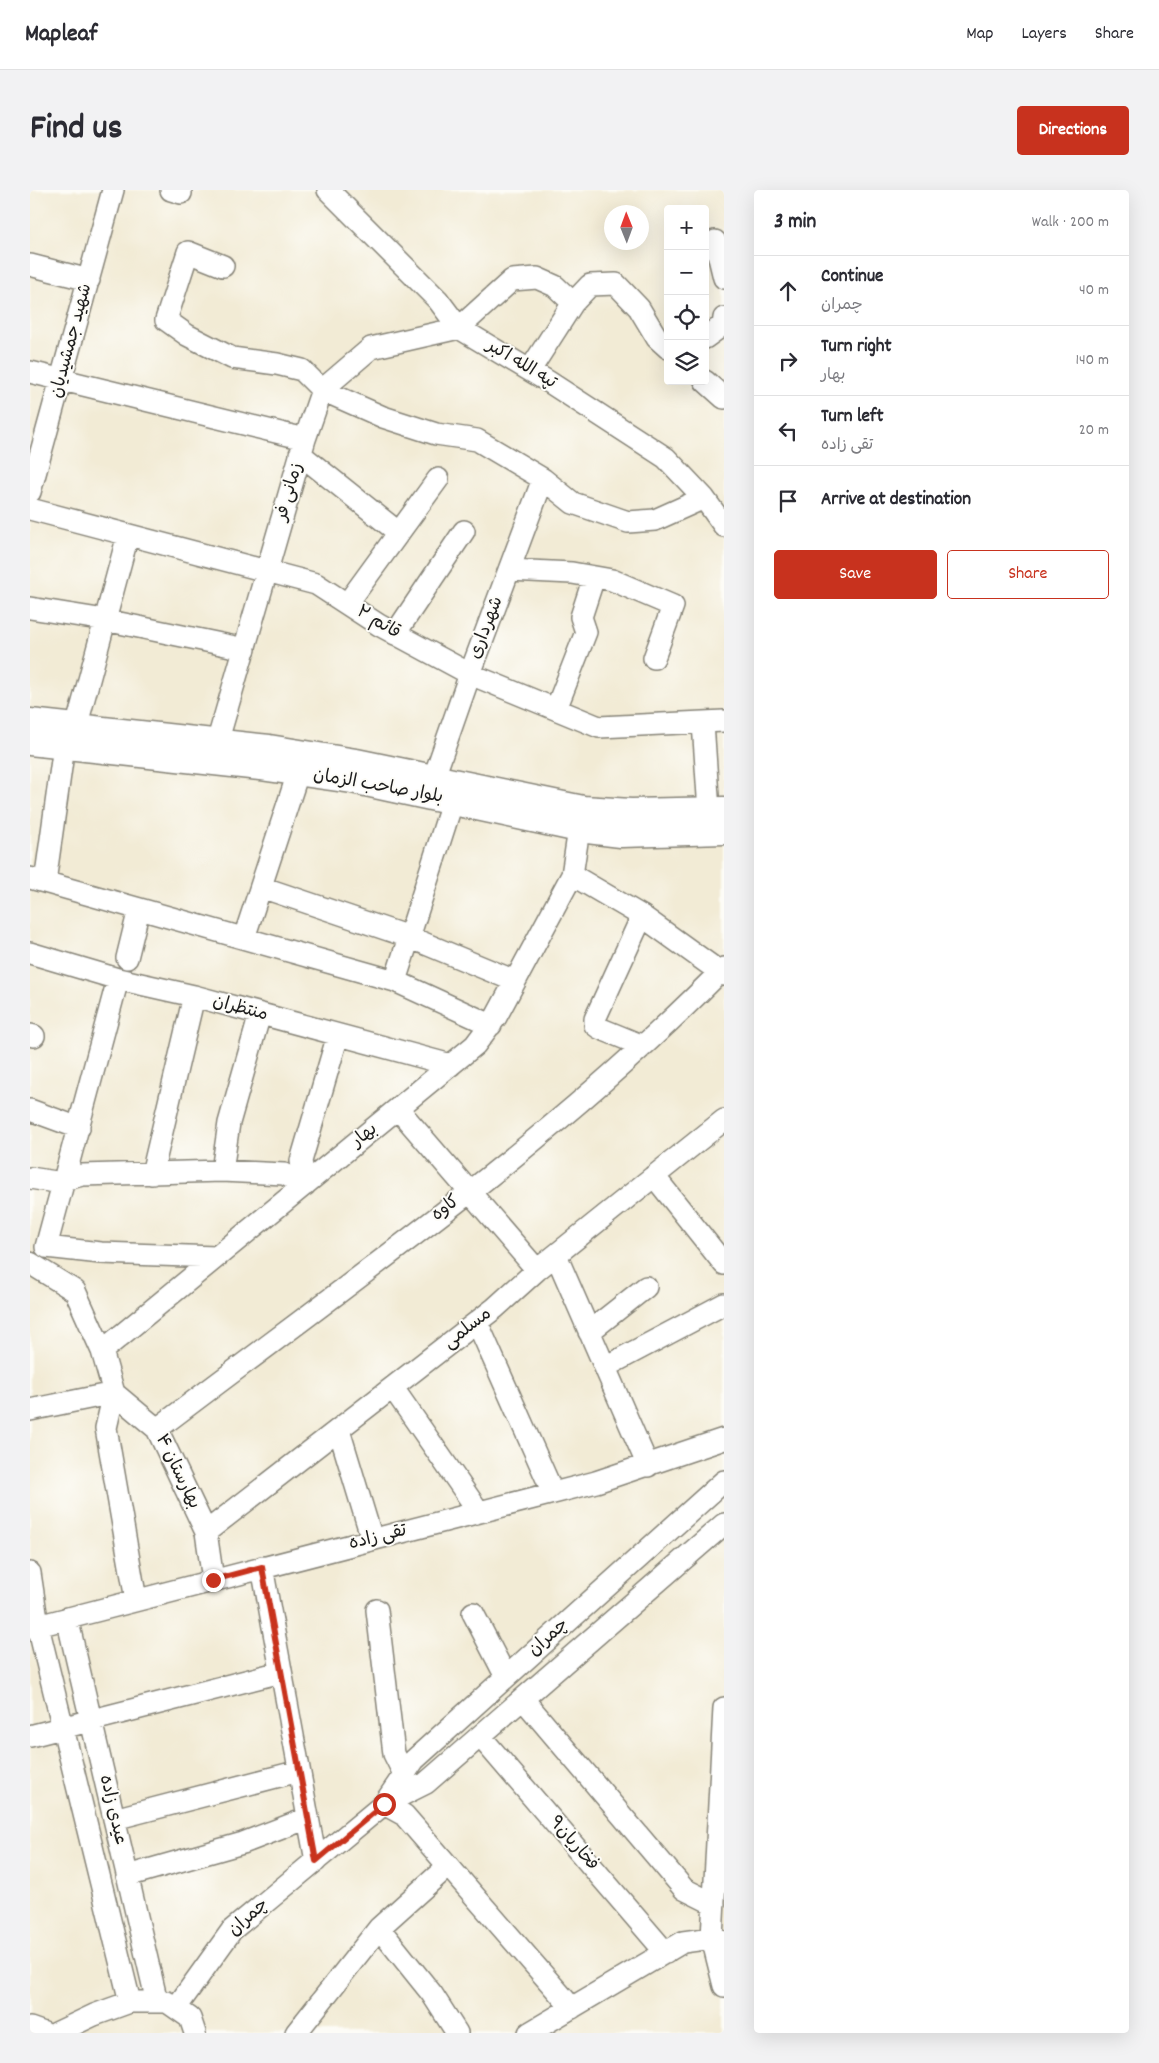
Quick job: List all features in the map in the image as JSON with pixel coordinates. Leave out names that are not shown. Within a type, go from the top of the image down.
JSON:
[{"type":"main road","name":"بلوار صاحب الزمان","points":[[30,722],[70,737],[352,780],[453,800],[579,829],[621,834],[719,817]]},
{"type":"main road","name":"بلوار صاحب الزمان","points":[[30,742],[70,737],[217,743],[356,762],[583,809],[719,817]]},
{"type":"street","name":"شهید جمشیدیان","points":[[30,492],[113,190]]},
{"type":"street","name":"تپه الله اکبر","points":[[328,190],[438,300],[460,328],[530,370],[666,458],[704,498],[724,526]]},
{"type":"street","points":[[715,241],[724,278]]},
{"type":"street","points":[[223,266],[188,252],[166,320],[186,335],[232,358],[277,364],[302,370],[322,390],[383,418],[436,434],[477,440],[543,479],[572,503],[628,522],[656,520],[704,498]]},
{"type":"street","points":[[30,265],[89,280]]},
{"type":"street","points":[[322,390],[371,348],[460,328],[512,280],[537,278],[555,286],[573,303]]},
{"type":"street","points":[[530,370],[573,303],[590,285],[616,284],[639,308],[657,338],[664,344]]},
{"type":"street","points":[[709,335],[723,325],[724,318]]},
{"type":"street","points":[[30,372],[62,379],[303,447],[399,533]]},
{"type":"street","points":[[709,385],[724,398]]},
{"type":"street","name":"زمانی فر","points":[[217,743],[303,447],[322,390]]},
{"type":"street","points":[[347,604],[438,479]]},
{"type":"street","name":"شهرداری","points":[[434,777],[470,674],[543,479]]},
{"type":"street","name":"قائم ۲","points":[[30,509],[316,584],[395,634],[470,674],[599,726],[724,721]]},
{"type":"street","points":[[395,634],[464,531]]},
{"type":"street","points":[[128,535],[70,737],[38,880],[395,981],[491,1025]]},
{"type":"street","points":[[509,570],[572,573],[612,580],[673,606],[654,658]]},
{"type":"street","points":[[556,709],[586,632],[581,617],[594,577]]},
{"type":"street","points":[[30,608],[105,620],[245,649]]},
{"type":"street","points":[[703,723],[719,817]]},
{"type":"street","points":[[244,938],[298,773]]},
{"type":"street","points":[[395,981],[453,800]]},
{"type":"street","name":"بهار","points":[[102,1350],[475,1045],[491,1025],[572,875],[579,829]]},
{"type":"street","points":[[572,875],[642,916],[723,972]]},
{"type":"street","points":[[261,887],[410,937],[515,981]]},
{"type":"street","points":[[127,958],[139,909]]},
{"type":"street","points":[[642,916],[595,1019],[595,1025],[643,1046]]},
{"type":"street","name":"منتظران","points":[[30,953],[118,979],[194,996],[451,1066]]},
{"type":"street","name":"کاوه","points":[[157,1429],[503,1165],[643,1046],[723,972]]},
{"type":"street","points":[[118,979],[46,1246],[101,1253],[216,1257]]},
{"type":"street","points":[[152,1174],[194,996]]},
{"type":"street","points":[[222,1171],[230,1123],[260,1014]]},
{"type":"street","points":[[305,1185],[301,1161],[338,1035]]},
{"type":"street","points":[[398,1109],[537,1270]]},
{"type":"street","points":[[30,1110],[79,1128]]},
{"type":"street","name":"مسلمی","points":[[206,1532],[477,1322],[537,1270],[724,1120]]},
{"type":"street","points":[[30,1178],[56,1182],[82,1175],[222,1171],[284,1174],[305,1185]]},
{"type":"street","points":[[654,1176],[724,1264]]},
{"type":"street","points":[[556,1255],[648,1466]]},
{"type":"street","points":[[30,1263],[75,1291],[102,1350],[114,1393],[106,1428],[136,1600]]},
{"type":"street","points":[[589,1332],[646,1287]]},
{"type":"street","points":[[605,1367],[724,1304]]},
{"type":"street","points":[[477,1322],[553,1493]]},
{"type":"street","points":[[393,1388],[479,1512]]},
{"type":"street","points":[[30,1410],[114,1393]]},
{"type":"street","name":"بهارستان ۴","points":[[114,1393],[157,1429],[206,1532],[213,1580]]},
{"type":"street","points":[[339,1430],[372,1539]]},
{"type":"street","name":"تقی زاده","points":[[34,1627],[553,1493],[648,1466],[724,1439]]},
{"type":"street","name":"چمران","points":[[384,1804],[414,1760],[724,1481]]},
{"type":"street","name":"چمران","points":[[166,2005],[232,1930],[384,1804],[426,1783],[724,1524]]},
{"type":"street","points":[[262,1567],[316,1861]]},
{"type":"street","name":"عیدی زاده","points":[[30,1573],[34,1627],[63,1728],[130,2002]]},
{"type":"street","points":[[377,1610],[394,1754],[404,1774]]},
{"type":"street","points":[[473,1613],[506,1677]]},
{"type":"street","name":"عیدی زاده","points":[[67,1618],[127,1876],[166,2005]]},
{"type":"street","points":[[30,1736],[281,1672]]},
{"type":"street","points":[[523,1699],[684,1889],[714,1904]]},
{"type":"street","points":[[724,1708],[721,1827],[714,1904],[724,1986]]},
{"type":"street","name":"فخاریان۹","points":[[480,1736],[666,1952]]},
{"type":"street","points":[[114,1819],[299,1771]]},
{"type":"street","points":[[384,1804],[404,1815],[572,2008]]},
{"type":"street","points":[[127,1876],[244,1843],[308,1818]]},
{"type":"street","points":[[296,2033],[378,1928],[448,1866]]},
{"type":"street","points":[[378,1928],[432,1994],[457,2033]]},
{"type":"street","points":[[529,2033],[683,1942],[718,1940]]},
{"type":"street","points":[[56,2033],[94,2015],[130,2002],[166,2005],[190,2018],[196,2033]]},
{"type":"street","points":[[30,2028],[44,2033]]},
{"type":"route","points":[[213,1580],[262,1567],[316,1861],[384,1804]]}]
